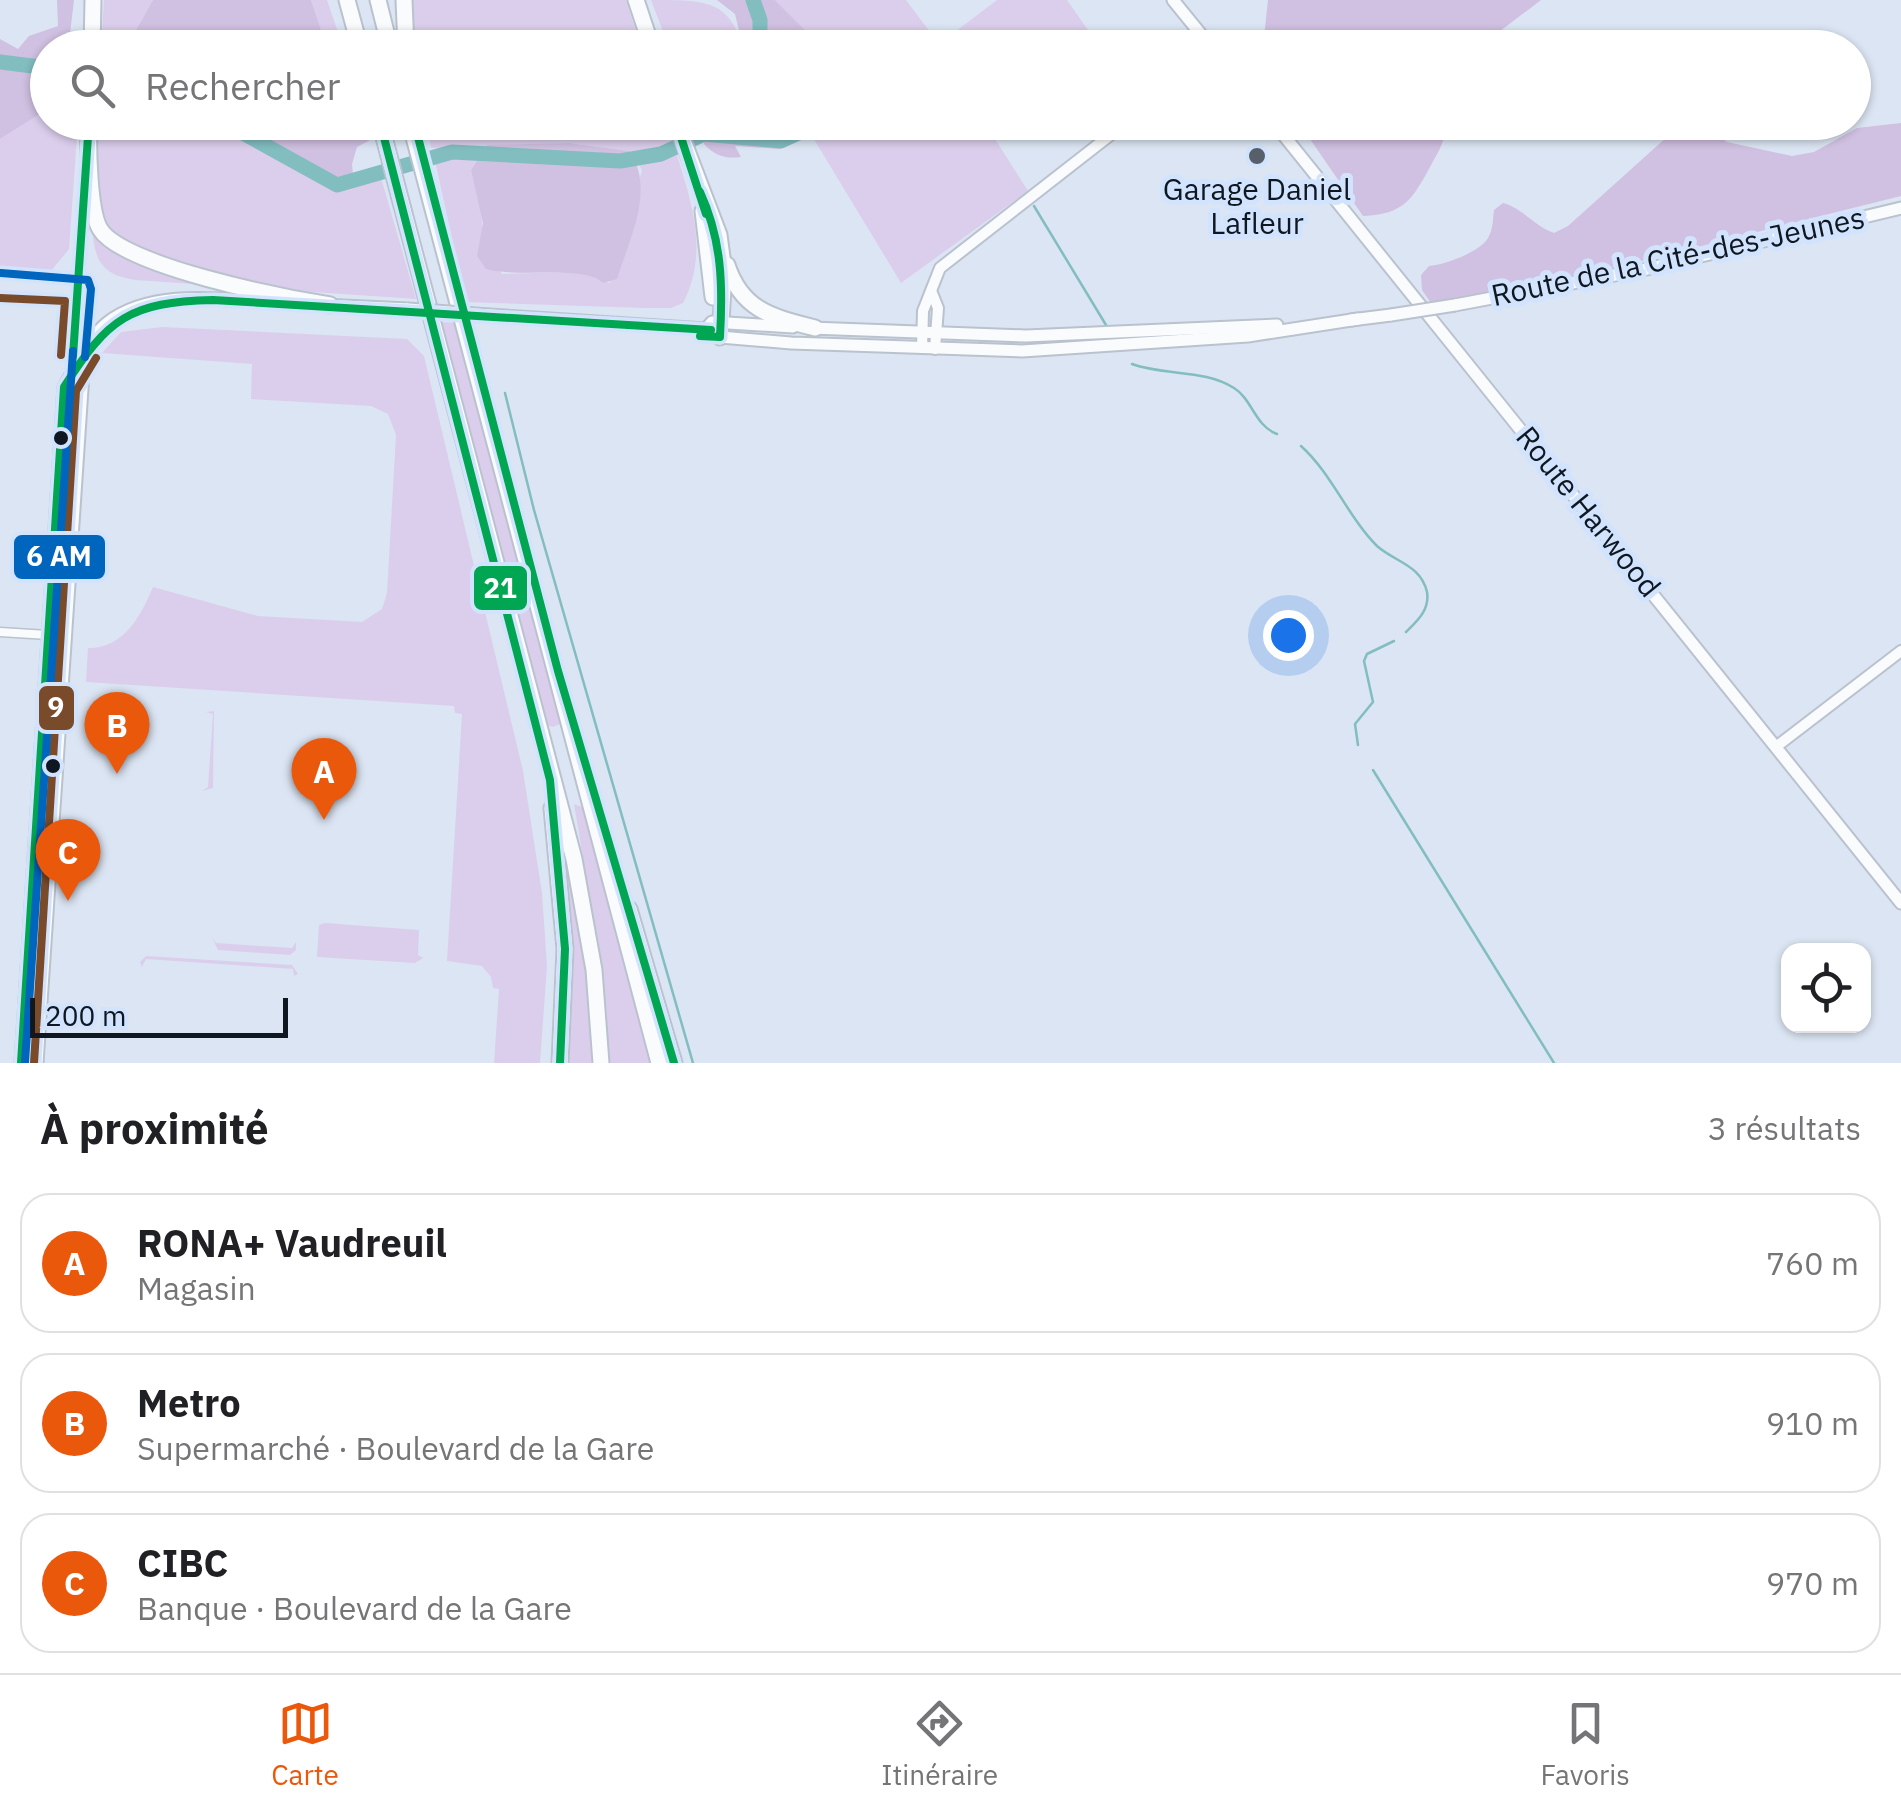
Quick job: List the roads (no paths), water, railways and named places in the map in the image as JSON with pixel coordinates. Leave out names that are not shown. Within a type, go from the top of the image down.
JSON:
[{"type":"highway","points":[[92,30],[93,0]]},
{"type":"highway","points":[[340,0],[353,30]]},
{"type":"highway","points":[[348,0],[356,30]]},
{"type":"highway","points":[[378,0],[386,30]]},
{"type":"highway","points":[[404,0],[405,30]]},
{"type":"highway","points":[[636,0],[646,30]]},
{"type":"highway","points":[[89,140],[96,220],[109,240],[208,279],[330,306]]},
{"type":"highway","points":[[385,140],[587,922],[601,1063]]},
{"type":"highway","points":[[415,140],[659,1063]]},
{"type":"highway","points":[[682,140],[700,192],[715,221],[732,282],[750,305],[770,317],[815,328]]},
{"type":"highway","points":[[700,192],[714,284],[715,328]]},
{"type":"highway","points":[[715,328],[722,248]]},
{"type":"highway","points":[[558,671],[674,1063]]},
{"type":"highway","points":[[550,780],[564,950],[560,1063]]},
{"type":"main road","points":[[1172,0],[1197,30]]},
{"type":"main road","name":"Route Harwood","points":[[1288,140],[1901,903]]},
{"type":"main road","name":"Route de la Cité-des-Jeunes","points":[[1358,319],[1632,272],[1901,208]]},
{"type":"main road","points":[[21,1063],[64,387],[105,324],[134,308],[162,302],[330,306],[715,328],[929,348],[1022,351],[1166,343],[1358,319]]},
{"type":"main road","points":[[715,328],[1108,334],[1358,319]]},
{"type":"main road","points":[[37,1063],[86,352]]},
{"type":"street","points":[[929,348],[938,308],[932,293],[935,278],[948,261],[1104,140]]},
{"type":"street","points":[[0,632],[64,636]]},
{"type":"street","points":[[1777,746],[1901,651]]},
{"type":"waterway","points":[[753,0],[760,30]]},
{"type":"waterway","points":[[0,62],[30,66]]},
{"type":"waterway","points":[[256,140],[337,185],[452,152],[620,161],[661,154],[691,140]]},
{"type":"waterway","points":[[770,140],[783,140]]},
{"type":"waterway","points":[[1034,206],[1106,325]]},
{"type":"waterway","points":[[1132,364],[1223,382],[1240,393],[1264,425],[1277,434]]},
{"type":"waterway","points":[[505,393],[534,510],[693,1063]]},
{"type":"waterway","points":[[1301,446],[1322,469],[1367,535],[1424,583],[1427,604],[1406,632]]},
{"type":"waterway","points":[[1358,745],[1355,724],[1373,702],[1364,661],[1367,654],[1394,641]]},
{"type":"waterway","points":[[1373,770],[1554,1063]]},
{"type":"place","name":"Garage Daniel Lafleur","points":[[1257,156]]},
{"type":"place","name":"Metro","points":[[117,774]]},
{"type":"place","name":"RONA+ Vaudreuil","points":[[324,820]]},
{"type":"place","name":"CIBC","points":[[68,901]]}]
